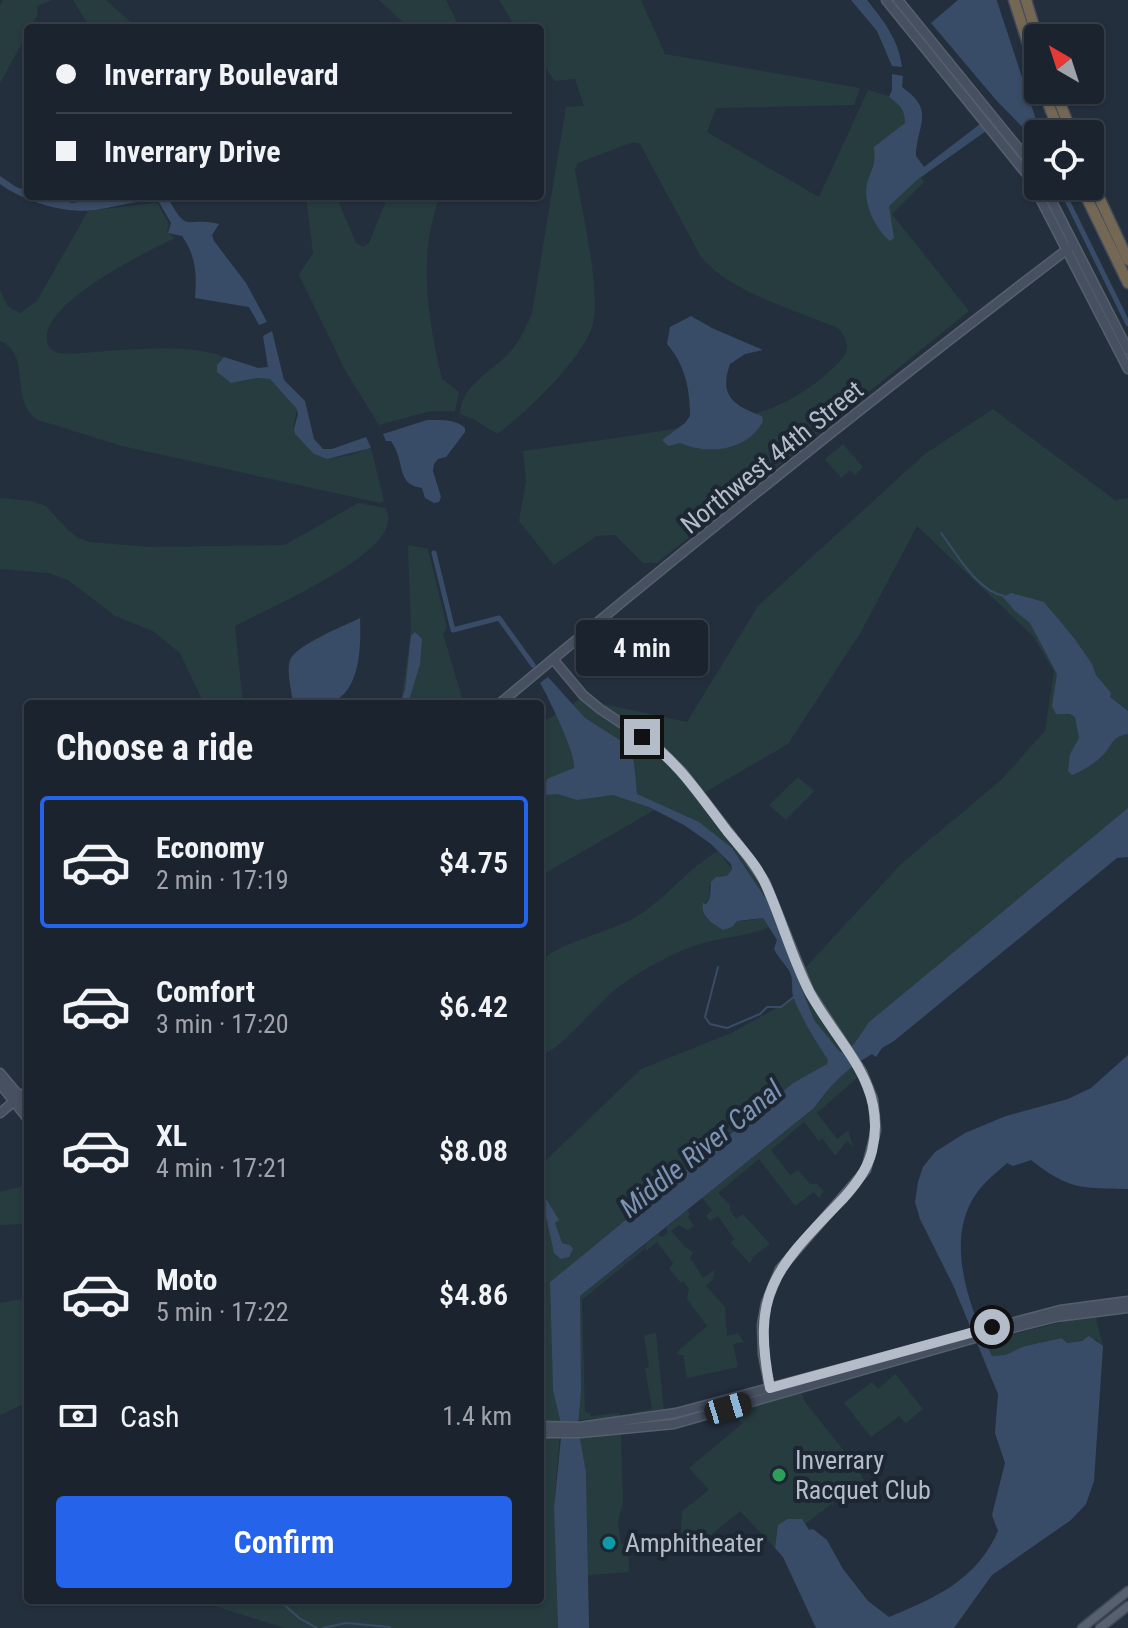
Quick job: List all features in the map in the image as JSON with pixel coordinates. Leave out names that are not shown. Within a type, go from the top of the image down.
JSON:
[{"type":"highway","points":[[1014,0],[1024,31]]},
{"type":"highway","points":[[1026,0],[1033,24]]},
{"type":"highway","points":[[1088,200],[1128,283]]},
{"type":"highway","points":[[1100,200],[1128,260]]},
{"type":"main road","points":[[1082,1628],[1128,1591]]},
{"type":"main road","points":[[1100,1628],[1128,1606]]},
{"type":"street","points":[[886,0],[1024,166]]},
{"type":"street","points":[[898,0],[1024,155]]},
{"type":"street","points":[[1046,200],[1128,369]]},
{"type":"street","points":[[1050,200],[1069,248],[1128,350]]},
{"type":"street","name":"Northwest 44th Street","points":[[504,700],[1007,293],[1069,248]]},
{"type":"street","points":[[553,659],[583,695],[657,747],[674,764],[748,857],[765,882],[809,991],[857,1064],[873,1099],[876,1130],[866,1170],[780,1269],[763,1320],[763,1354],[770,1392]]},
{"type":"street","points":[[0,1073],[24,1112]]},
{"type":"street","points":[[0,1084],[24,1103]]},
{"type":"street","points":[[0,1113],[24,1093]]},
{"type":"street","points":[[544,1432],[579,1430],[676,1413],[770,1392],[1060,1310],[1128,1301]]},
{"type":"street","points":[[991,1330],[1056,1317],[1128,1308]]},
{"type":"street","points":[[544,1427],[560,1430]]},
{"type":"green space","points":[[3,0],[52,0],[37,6],[38,14],[32,24],[24,24],[24,39],[0,83],[0,5]]},
{"type":"green space","points":[[73,0],[106,0],[133,24],[88,24]]},
{"type":"green space","points":[[379,0],[446,0],[458,24],[405,24]]},
{"type":"green space","points":[[499,0],[641,0],[665,54],[860,88],[854,105],[716,108],[707,132],[819,197],[868,90],[909,102],[913,167],[924,182],[892,214],[969,311],[657,563],[643,563],[615,535],[597,536],[554,565],[519,521],[526,481],[523,451],[660,431],[770,409],[817,382],[842,358],[847,344],[838,328],[746,291],[714,270],[701,257],[640,144],[633,142],[578,163],[575,169],[589,248],[595,308],[593,323],[579,351],[538,399],[497,434],[460,414],[465,395],[514,348],[532,313],[566,107],[584,106],[575,79],[555,81],[544,66],[544,24],[514,24]]},
{"type":"green space","points":[[306,200],[338,200],[356,243],[363,247],[369,243],[386,200],[439,200],[429,241],[427,288],[442,379],[459,392],[455,411],[431,411],[379,425],[345,370],[299,275],[313,253]]},
{"type":"green space","points":[[158,204],[169,224],[167,232],[175,238],[120,267],[77,295],[50,326],[49,347],[65,354],[169,348],[224,357],[217,365],[239,382],[270,379],[296,408],[295,432],[314,452],[337,458],[371,448],[384,501],[380,503],[122,446],[38,420],[29,412],[21,391],[16,356],[10,347],[0,341],[0,290],[8,307],[20,313],[37,301],[88,211]]},
{"type":"green space","points":[[993,409],[1115,500],[1128,498],[1128,808],[869,1022],[844,1053],[839,1052],[827,1064],[793,1083],[550,1282],[553,1390],[561,1418],[554,1508],[558,1628],[284,1628],[209,1604],[544,1604],[544,1162],[641,1069],[731,1033],[800,995],[749,876],[696,825],[658,808],[544,874],[544,722],[580,699],[687,722],[758,606],[925,454]],"holes":[[[917,526],[1033,636],[1054,671],[1045,731],[1000,781],[902,863],[806,967],[807,984],[765,882],[700,795],[788,744],[861,632]]]},
{"type":"green space","points":[[843,444],[863,467],[855,475],[850,470],[841,478],[825,459]]},
{"type":"green space","points":[[0,498],[32,501],[46,506],[68,530],[90,542],[150,547],[285,545],[358,503],[386,508],[388,519],[382,535],[368,551],[347,566],[235,626],[243,700],[202,700],[180,653],[153,631],[115,616],[68,580],[48,573],[0,569]]},
{"type":"green space","points":[[408,545],[428,549],[447,627],[443,634],[463,700],[400,700],[411,630]]},
{"type":"green space","points":[[798,777],[814,791],[786,820],[769,805]]},
{"type":"green space","points":[[718,851],[732,869],[727,876],[716,877],[709,887],[710,898],[703,904],[703,913],[708,920],[763,918],[770,927],[703,943],[660,961],[620,986],[559,1044],[544,1053],[544,958],[562,947],[636,917]]},
{"type":"green space","points":[[853,1066],[858,1077],[817,1113],[837,1139],[848,1130],[853,1147],[847,1141],[835,1156],[822,1138],[819,1141],[804,1122],[771,1150],[790,1175],[798,1170],[810,1184],[817,1184],[824,1191],[819,1198],[814,1192],[795,1206],[759,1159],[718,1193],[730,1205],[736,1219],[743,1214],[770,1244],[753,1257],[750,1264],[731,1243],[734,1239],[718,1216],[710,1221],[706,1216],[712,1210],[702,1198],[814,1108],[830,1085]]},
{"type":"green space","points":[[24,1186],[24,1224],[0,1225],[0,1192]]},
{"type":"green space","points":[[687,1210],[694,1226],[688,1230],[679,1225],[671,1231],[693,1252],[690,1258],[703,1278],[715,1270],[713,1279],[706,1286],[725,1307],[727,1336],[738,1333],[744,1342],[733,1344],[738,1367],[687,1378],[683,1355],[677,1355],[678,1351],[707,1326],[687,1299],[689,1288],[669,1269],[673,1263],[657,1242],[646,1251],[645,1245],[658,1234],[662,1237],[667,1234],[667,1227]]},
{"type":"green space","points":[[644,1246],[582,1300],[585,1412],[591,1416],[619,1413],[620,1417],[579,1420],[580,1296]]},
{"type":"green space","points":[[24,1299],[24,1404],[0,1415],[0,1303]]},
{"type":"green space","points":[[1095,1314],[1103,1346],[1096,1339],[1067,1343],[1062,1338],[992,1356],[986,1341]]},
{"type":"green space","points":[[656,1333],[664,1410],[636,1415],[636,1412],[652,1409],[645,1368],[649,1367],[644,1335]]},
{"type":"green space","points":[[895,1374],[923,1409],[906,1423],[899,1416],[871,1437],[844,1403],[872,1382],[878,1389]]},
{"type":"green space","name":"Inverrary Racquet Club","points":[[801,1391],[805,1402],[864,1480],[805,1524],[801,1519],[778,1525],[775,1548],[740,1511],[692,1551],[681,1534],[682,1511],[709,1490],[689,1468],[742,1424],[734,1409]]},
{"type":"green space","points":[[621,1433],[623,1503],[618,1521],[621,1544],[628,1545],[629,1572],[588,1575],[586,1472],[578,1436]]},
{"type":"water","points":[[851,0],[867,0],[879,15],[894,39],[902,67],[892,66],[877,31]]},
{"type":"water","points":[[958,0],[994,0],[1024,91],[1024,104],[1028,104],[1033,120],[1024,120],[1024,129],[931,23]]},
{"type":"water","points":[[892,74],[903,76],[902,87],[919,103],[922,111],[916,156],[924,167],[980,124],[986,131],[917,180],[889,206],[894,238],[890,241],[871,215],[866,192],[874,163],[874,147],[905,123],[901,108],[889,97]]},
{"type":"water","points":[[0,176],[24,190],[24,197],[10,190],[0,184]]},
{"type":"water","points":[[169,200],[179,216],[188,222],[219,224],[212,235],[214,241],[246,283],[267,322],[259,325],[249,307],[195,298],[193,258],[182,236],[168,233],[171,223],[159,202],[135,202],[84,211],[33,201]]},
{"type":"water","points":[[691,316],[763,350],[745,354],[730,364],[726,385],[731,399],[762,416],[763,421],[748,439],[726,448],[703,449],[680,443],[668,446],[662,440],[690,416],[685,377],[667,344],[670,327]]},
{"type":"water","points":[[272,331],[284,380],[305,401],[314,439],[323,449],[332,449],[366,437],[371,448],[327,459],[314,454],[295,434],[296,408],[270,379],[231,383],[217,372],[217,365],[224,357],[258,368],[268,367],[263,336]]},
{"type":"water","points":[[427,420],[452,422],[465,428],[446,457],[434,464],[433,471],[441,497],[439,502],[434,503],[425,498],[422,488],[414,486],[404,477],[396,449],[383,434]]},
{"type":"water","points":[[1011,593],[1044,602],[1074,638],[1111,693],[1110,697],[1128,711],[1128,734],[1116,738],[1098,760],[1072,775],[1068,771],[1070,754],[1079,738],[1075,717],[1056,714],[1052,706],[1057,674],[1030,623],[1003,597]]},
{"type":"water","points":[[360,618],[354,678],[336,700],[293,700],[290,660],[301,648]]},
{"type":"water","points":[[415,632],[422,639],[420,664],[409,700],[401,700],[405,690],[411,636]]},
{"type":"water","points":[[548,677],[585,718],[629,746],[637,794],[699,822],[732,848],[766,899],[814,1020],[843,1053],[854,1044],[869,1022],[1128,808],[1128,857],[1117,858],[882,1048],[876,1057],[872,1054],[847,1071],[814,1108],[580,1296],[581,1390],[578,1428],[586,1472],[589,1628],[558,1628],[554,1508],[562,1428],[553,1390],[550,1282],[793,1083],[827,1064],[828,1060],[798,1007],[790,972],[774,949],[777,940],[763,918],[737,921],[723,930],[705,916],[703,903],[706,904],[710,898],[711,882],[716,877],[727,876],[732,869],[731,864],[711,844],[684,825],[649,807],[613,795],[577,800],[558,794],[546,795],[547,779],[574,768],[567,739],[540,683]]},
{"type":"water","points":[[1128,1055],[1128,1189],[1076,1185],[1056,1177],[1031,1160],[1013,1166],[1007,1163],[976,1194],[966,1213],[962,1233],[961,1254],[969,1297],[992,1356],[1062,1338],[1067,1343],[1082,1341],[1089,1336],[1103,1346],[1094,1481],[1086,1504],[1071,1520],[992,1575],[954,1628],[816,1628],[783,1557],[775,1548],[778,1525],[788,1519],[802,1519],[809,1530],[813,1529],[827,1540],[843,1569],[868,1601],[889,1617],[939,1594],[967,1574],[979,1562],[998,1531],[992,1515],[1005,1463],[995,1433],[998,1394],[953,1285],[920,1219],[915,1202],[923,1167],[935,1152],[965,1133],[1006,1116],[1068,1099],[1091,1088]]},
{"type":"water","points":[[544,1196],[559,1220],[555,1223],[562,1243],[573,1249],[569,1257],[561,1259],[554,1253]]},
{"type":"waterway","points":[[994,0],[1033,120]]},
{"type":"waterway","points":[[1067,200],[1128,324]]},
{"type":"waterway","points":[[941,533],[976,579],[1004,596]]},
{"type":"waterway","points":[[434,553],[453,630],[499,618],[533,665]]},
{"type":"waterway","points":[[718,967],[705,1017],[710,1024],[727,1028],[760,1014],[767,1007],[781,1007],[795,996]]},
{"type":"waterway","points":[[283,1604],[317,1628]]},
{"type":"waterway","points":[[323,1628],[346,1623],[390,1627]]},
{"type":"place","name":"Inverrary Racquet Club","points":[[779,1475]]},
{"type":"place","name":"Amphitheater","points":[[609,1543]]},
{"type":"route","points":[[642,737],[683,773],[765,882],[809,991],[857,1064],[873,1099],[876,1130],[866,1170],[780,1269],[766,1303],[762,1325],[763,1354],[770,1388],[992,1327]]},
{"type":"water label","name":"Middle River Canal","points":[[701,1149]]}]
